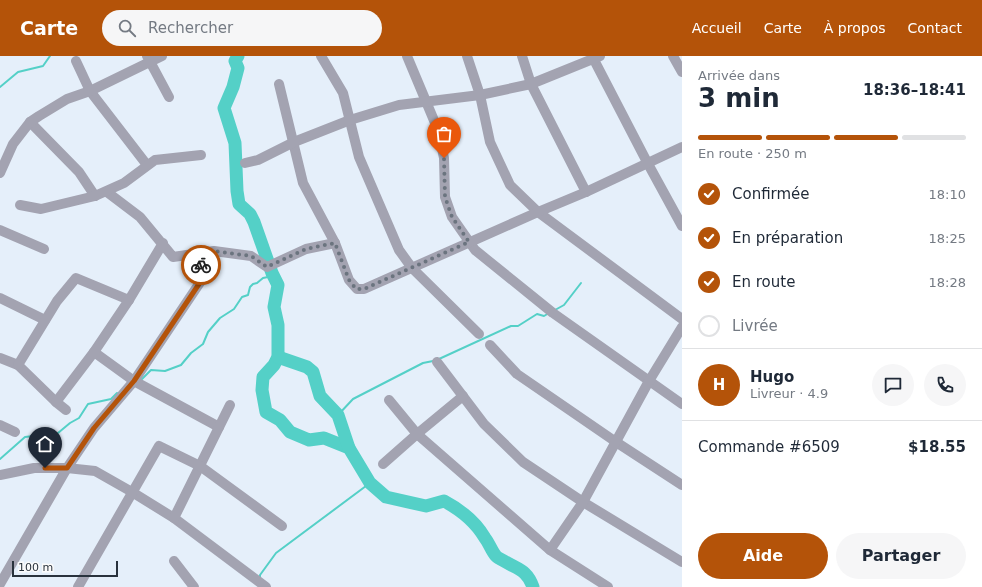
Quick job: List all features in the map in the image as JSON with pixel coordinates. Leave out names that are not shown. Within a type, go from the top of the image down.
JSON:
[{"type":"street","points":[[0,173],[13,144],[30,122],[67,99],[90,91],[149,59],[162,56]]},
{"type":"street","points":[[321,56],[343,93],[359,157],[400,250],[412,268],[479,334]]},
{"type":"street","points":[[407,56],[438,130],[444,158],[445,197],[452,217],[475,250],[551,312],[648,382],[682,404]]},
{"type":"street","points":[[467,56],[480,95],[490,142],[510,185],[538,212],[682,319]]},
{"type":"street","points":[[522,56],[531,84],[586,192]]},
{"type":"street","points":[[674,56],[682,72]]},
{"type":"street","points":[[245,163],[258,160],[294,142],[350,120],[399,105],[480,95],[531,84],[595,57],[647,162],[682,226]]},
{"type":"street","points":[[149,59],[169,96]]},
{"type":"street","points":[[76,61],[90,91],[147,165]]},
{"type":"street","points":[[279,84],[303,184],[335,243],[349,280],[356,289],[364,289],[586,192],[647,162],[682,147]]},
{"type":"street","points":[[30,122],[79,172],[95,196]]},
{"type":"street","points":[[20,204],[42,209],[95,196],[107,192],[124,183],[155,160],[201,155]]},
{"type":"street","points":[[107,192],[140,217],[173,257],[214,251],[251,256],[270,266],[306,249],[335,243]]},
{"type":"street","points":[[0,230],[44,249]]},
{"type":"street","points":[[56,402],[94,352],[129,300],[163,244]]},
{"type":"street","points":[[0,584],[67,468],[94,428],[134,381],[201,281],[202,252]]},
{"type":"street","points":[[18,365],[57,301],[76,278],[129,300]]},
{"type":"street","points":[[0,298],[45,320]]},
{"type":"street","points":[[550,550],[583,502],[648,382],[682,327]]},
{"type":"street","points":[[490,345],[517,374],[682,485]]},
{"type":"street","points":[[94,352],[134,381],[219,427]]},
{"type":"street","points":[[0,358],[18,365],[66,410]]},
{"type":"street","points":[[437,362],[484,424],[523,462],[583,502],[682,562]]},
{"type":"street","points":[[383,464],[463,396]]},
{"type":"street","points":[[389,400],[417,434],[550,550],[608,587]]},
{"type":"street","points":[[174,518],[230,405]]},
{"type":"street","points":[[0,425],[15,432]]},
{"type":"street","points":[[78,587],[159,446],[200,466],[282,526]]},
{"type":"street","points":[[0,475],[34,468],[67,468],[94,471],[174,518],[262,583]]},
{"type":"street","points":[[174,561],[194,587]]},
{"type":"waterway","points":[[0,87],[18,72],[43,66],[50,56]]},
{"type":"waterway","points":[[238,56],[235,61],[238,68],[233,87],[224,108],[235,143],[239,204],[250,214],[254,222],[272,273],[278,285],[274,307],[278,325],[278,357],[274,365],[263,377],[262,390],[266,412],[280,420],[290,432],[309,440],[324,438],[349,448],[370,483],[386,497],[426,506],[444,501],[456,508],[477,526],[496,556],[525,574],[531,581],[533,587]]},
{"type":"waterway","points":[[141,380],[151,370],[165,371],[181,365],[191,353],[203,344],[208,332],[220,318],[234,309],[242,297],[248,295],[250,287],[263,278],[268,277],[272,273]]},
{"type":"waterway","points":[[555,310],[564,305],[581,283]]},
{"type":"waterway","points":[[439,359],[511,326],[518,326],[537,314],[544,316],[549,313]]},
{"type":"waterway","points":[[278,357],[307,367],[313,372],[320,396],[338,415],[349,448]]},
{"type":"waterway","points":[[338,415],[353,399],[423,363],[433,361]]},
{"type":"waterway","points":[[0,459],[25,437],[58,433],[79,418],[88,404],[111,399],[117,393]]},
{"type":"waterway","points":[[260,578],[260,575],[276,553],[370,483]]},
{"type":"way so far","points":[[201,265],[202,252],[214,251],[251,256],[267,267],[306,249],[335,243],[349,280],[356,289],[364,289],[412,268],[469,242],[452,217],[445,197],[444,158]]},
{"type":"route","points":[[45,468],[67,468],[94,428],[134,381],[201,281],[201,265]]}]
